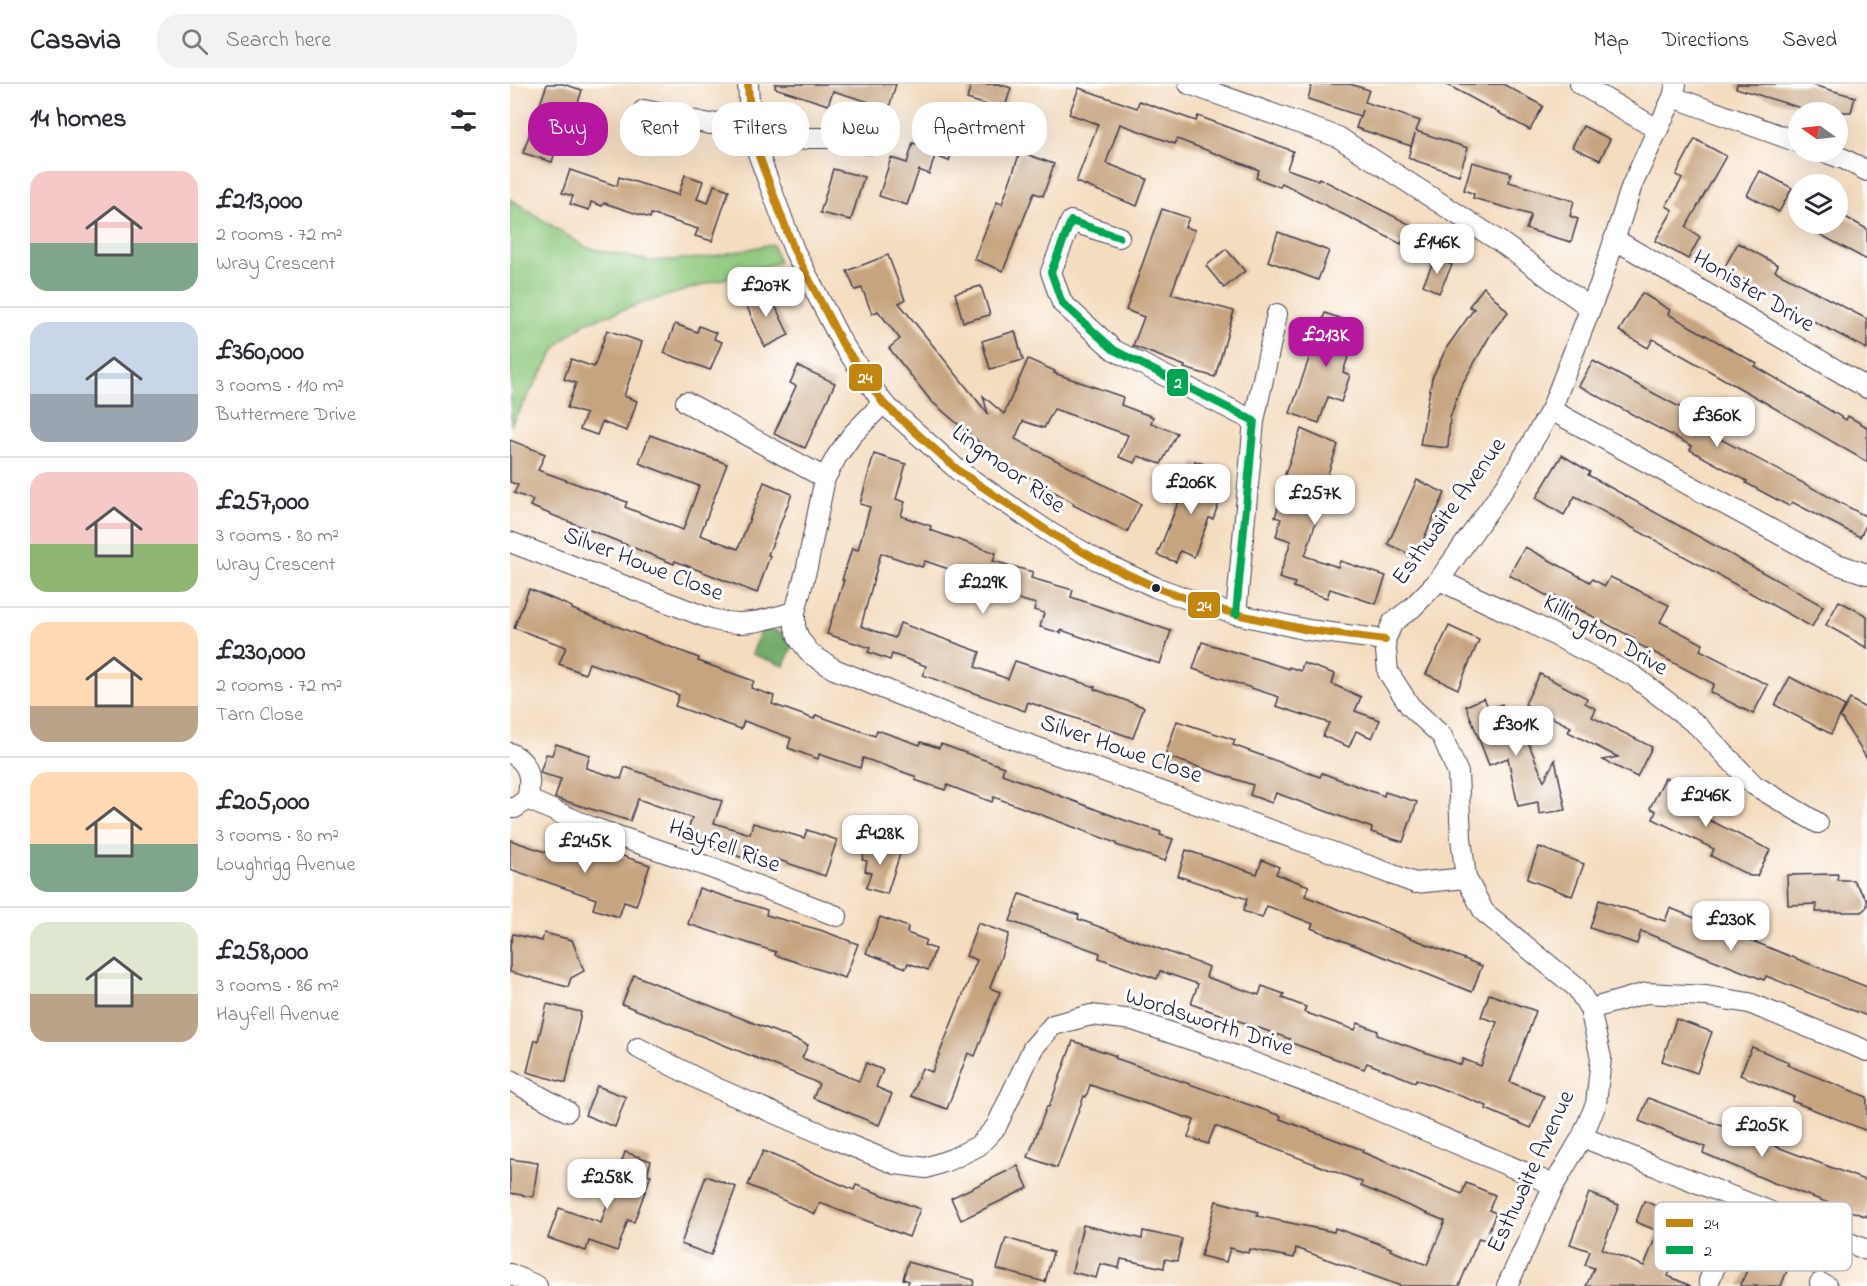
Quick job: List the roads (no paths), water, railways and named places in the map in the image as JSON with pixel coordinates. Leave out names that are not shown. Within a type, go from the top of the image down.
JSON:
[{"type":"street","name":"Lingmoor Rise","points":[[748,84],[749,102]]},
{"type":"street","points":[[1189,84],[1338,137],[1502,243],[1590,308]]},
{"type":"street","points":[[1580,84],[1658,129]]},
{"type":"street","points":[[1674,91],[1788,138]]},
{"type":"street","name":"Esthwaite Avenue","points":[[1507,1286],[1554,1185],[1582,1137],[1596,1104],[1601,1058],[1590,1009],[1577,988],[1484,912],[1466,878],[1461,838],[1458,773],[1442,736],[1410,706],[1388,672],[1385,640],[1393,622],[1412,608],[1439,580],[1510,480],[1551,410],[1600,284],[1632,185],[1674,91]]},
{"type":"street","name":"Lingmoor Rise","points":[[759,156],[794,250],[842,343],[883,403],[960,471],[1052,534],[1097,560],[1155,587],[1236,614],[1308,630],[1385,640]]},
{"type":"street","points":[[1848,161],[1867,171]]},
{"type":"street","points":[[1119,237],[1071,221],[1051,272],[1062,303],[1114,350],[1254,421]]},
{"type":"street","name":"Honister Drive","points":[[1614,238],[1867,388]]},
{"type":"street","points":[[1236,614],[1254,421],[1276,314]]},
{"type":"street","points":[[686,402],[825,478]]},
{"type":"street","name":"Silver Howe Close","points":[[883,403],[852,435],[825,478],[807,567],[795,612],[795,627],[799,639],[811,654],[826,664],[982,728],[1414,883],[1466,878]]},
{"type":"street","points":[[1551,410],[1831,562],[1867,574]]},
{"type":"street","name":"Silver Howe Close","points":[[510,542],[711,619],[730,624],[752,623],[795,612]]},
{"type":"street","name":"Killington Drive","points":[[1439,580],[1533,624],[1634,676],[1697,725],[1754,785],[1818,823]]},
{"type":"street","name":"Hayfell Rise","points":[[510,753],[518,756],[528,768],[530,785],[518,804],[706,866],[837,916]]},
{"type":"street","points":[[1590,1009],[1646,993],[1706,996],[1749,1003],[1867,1051]]},
{"type":"street","name":"Wordsworth Drive","points":[[638,1048],[714,1087],[827,1136],[896,1164],[926,1167],[952,1159],[978,1146],[996,1127],[1033,1048],[1053,1025],[1091,1015],[1133,1020],[1354,1100],[1554,1185]]},
{"type":"street","points":[[510,1080],[567,1111]]},
{"type":"street","points":[[1582,1137],[1742,1201]]},
{"type":"street","points":[[1852,1244],[1867,1250]]},
{"type":"street","points":[[1709,1281],[1713,1271]]},
{"type":"street","points":[[510,1274],[537,1286]]}]
